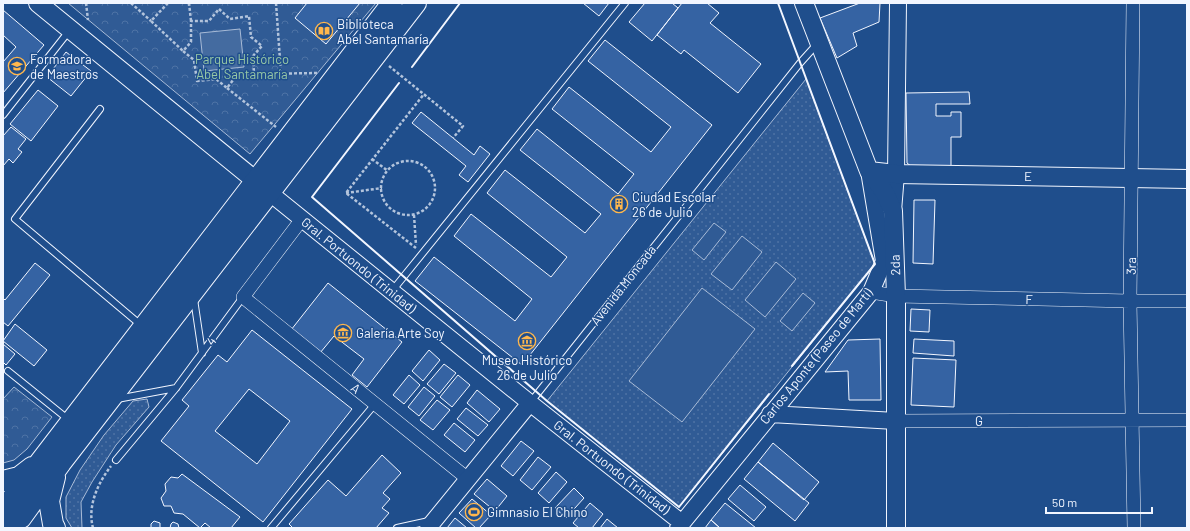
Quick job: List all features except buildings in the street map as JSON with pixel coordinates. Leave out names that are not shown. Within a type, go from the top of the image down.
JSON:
[{"type":"main road","name":"Gral. Portuondo (Trinidad)","points":[[38,3],[262,187]]},
{"type":"main road","points":[[11,516],[61,463],[193,293],[262,187],[289,138],[392,3]]},
{"type":"main road","points":[[11,516],[40,461],[144,327],[376,55],[416,3]]},
{"type":"main road","name":"Carlos Aponte (Paseo de Martí)","points":[[804,3],[869,171]]},
{"type":"main road","points":[[869,171],[885,193],[893,211]]},
{"type":"main road","name":"E","points":[[869,171],[896,174],[1187,179]]},
{"type":"main road","name":"2da","points":[[893,211],[896,296],[896,528]]},
{"type":"main road","points":[[3,481],[19,477],[40,461]]},
{"type":"main road","points":[[55,528],[49,501],[55,478],[61,463]]},
{"type":"street","name":"2da","points":[[893,211],[896,174],[898,3]]},
{"type":"street","name":"3ra","points":[[1133,3],[1130,301],[1134,528]]},
{"type":"street","name":"Carlos Aponte (Paseo de Martí)","points":[[680,526],[871,292],[884,261],[869,171]]},
{"type":"street","name":"Gral. Portuondo (Trinidad)","points":[[262,187],[680,526]]},
{"type":"street","name":"4","points":[[243,297],[302,219]]},
{"type":"street","name":"F","points":[[871,292],[896,296],[1187,301]]},
{"type":"street","name":"A","points":[[243,297],[468,479]]},
{"type":"street","name":"Avenida Moncada","points":[[431,524],[530,403]]},
{"type":"street","name":"G","points":[[770,414],[896,421],[1187,420]]},
{"type":"lane","points":[[392,291],[625,3]]},
{"type":"lane","points":[[3,115],[71,30]]},
{"type":"lane","name":"Avenida Moncada","points":[[530,403],[800,63],[819,42]]},
{"type":"lane","points":[[100,109],[15,219],[144,327]]},
{"type":"lane","points":[[193,293],[202,352]]},
{"type":"lane","name":"4","points":[[116,460],[176,388],[243,297]]},
{"type":"lane","points":[[8,371],[70,421]]},
{"type":"lane","points":[[110,400],[176,388]]},
{"type":"lane","points":[[271,528],[375,404]]},
{"type":"lane","points":[[397,528],[431,524]]},
{"type":"path","points":[[86,3],[88,20]]},
{"type":"path","points":[[131,3],[194,60],[197,81],[216,79],[289,138]]},
{"type":"path","points":[[151,21],[168,3]]},
{"type":"path","points":[[183,51],[192,42],[189,3]]},
{"type":"path","points":[[276,3],[281,74]]},
{"type":"path","points":[[191,21],[209,21],[219,9],[230,19],[249,16],[251,37],[262,46],[253,56],[254,74]]},
{"type":"path","points":[[376,55],[463,126],[453,138]]},
{"type":"path","points":[[227,88],[237,75],[254,74],[318,73],[330,84]]},
{"type":"path","points":[[346,193],[424,94]]},
{"type":"path","points":[[372,159],[388,171]]},
{"type":"path","points":[[410,162],[422,166],[431,174],[435,191],[429,206],[414,215],[406,215],[398,213],[392,209],[384,199],[382,188],[382,182],[388,171],[398,164],[410,162]]},
{"type":"path","points":[[346,193],[382,188]]},
{"type":"path","points":[[346,193],[416,249],[414,215]]},
{"type":"path","points":[[93,528],[92,509],[95,492],[104,476],[116,460]]},
{"type":"green space","name":"Parque Histórico Abel Santamaría","points":[[68,3],[376,3],[250,154]]},
{"type":"green space","points":[[806,79],[875,264],[679,507],[547,401]]},
{"type":"green space","points":[[14,387],[52,417],[27,449],[14,460],[3,463],[3,399]]},
{"type":"green space","points":[[147,399],[149,407],[116,445],[81,502],[82,528],[72,528],[66,518],[66,497],[80,470],[104,435],[133,401]]},
{"type":"shaded area","points":[[240,29],[244,67],[204,71],[200,33]]},
{"type":"shaded area","points":[[714,223],[726,232],[704,260],[692,250]]},
{"type":"shaded area","points":[[742,236],[762,252],[732,290],[711,274]]},
{"type":"shaded area","points":[[776,262],[796,279],[765,317],[745,300]]},
{"type":"shaded area","points":[[702,288],[755,329],[682,422],[629,381]]},
{"type":"shaded area","points":[[803,293],[815,303],[792,331],[780,321]]},
{"type":"wall","points":[[412,67],[460,3]]},
{"type":"wall","points":[[778,3],[875,264],[792,366]]},
{"type":"wall","points":[[399,83],[312,197],[547,401],[679,507],[769,394]]},
{"type":"place","name":"Biblioteca Abel Santamaría","points":[[324,31]]},
{"type":"place","name":"Formadora de Maestros","points":[[17,66]]},
{"type":"place","name":"Ciudad Escolar 26 de Julio","points":[[619,204]]},
{"type":"place","name":"Galería Arte Soy","points":[[343,333]]},
{"type":"place","name":"Museo Histórico 26 de Julio","points":[[527,341]]},
{"type":"place","name":"Gimnasio El Chino","points":[[474,512]]}]
